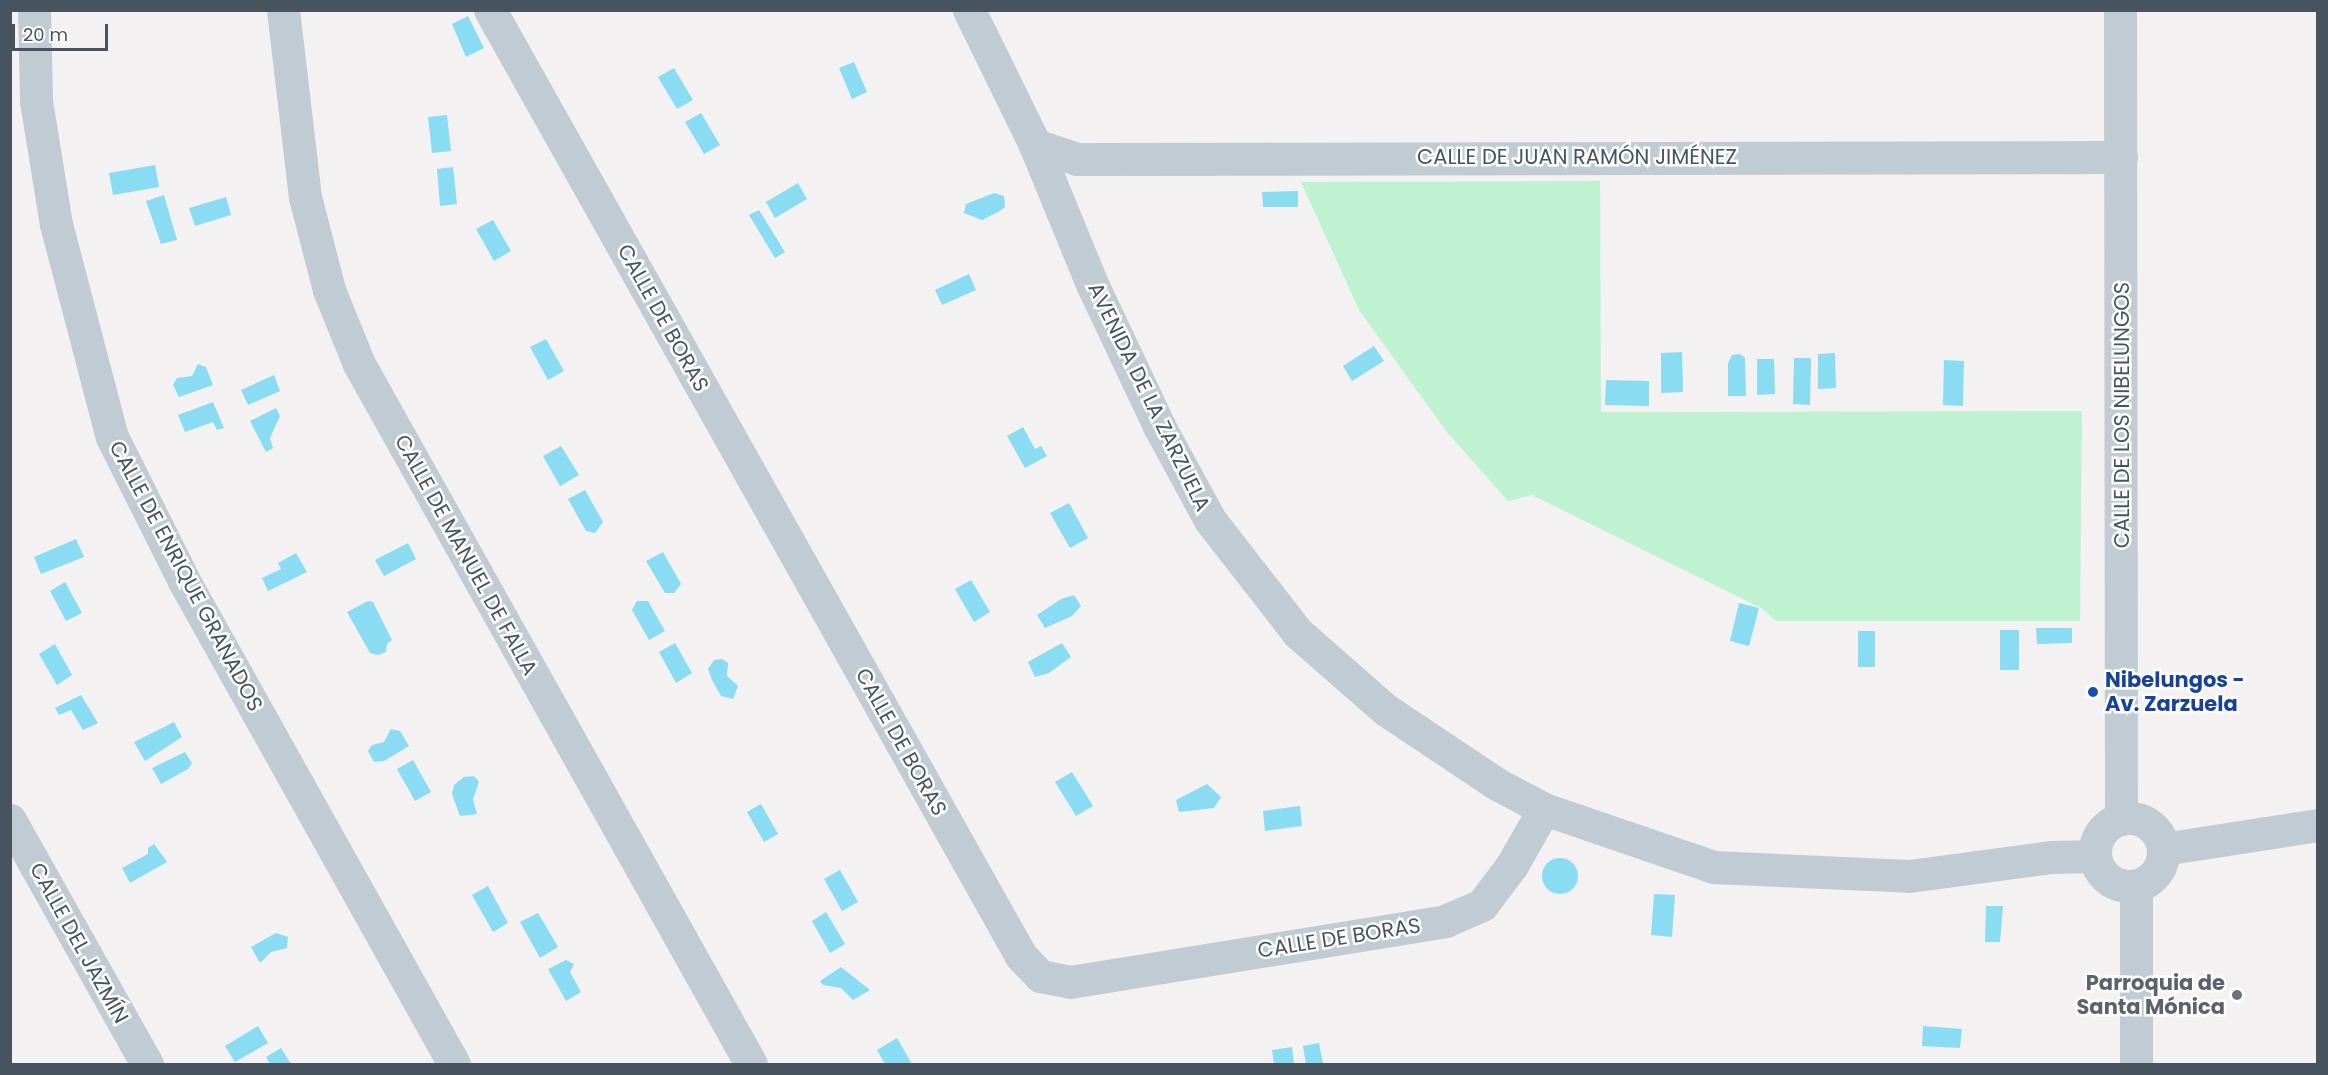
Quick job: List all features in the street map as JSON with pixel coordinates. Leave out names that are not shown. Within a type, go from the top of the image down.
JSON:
[{"type":"street","name":"CALLE DE ENRIQUE GRANADOS","points":[[34,10],[36,101],[56,224],[112,437],[184,581],[454,1065]]},
{"type":"street","name":"CALLE DE MANUEL DE FALLA","points":[[283,10],[305,197],[329,290],[359,364],[751,1065]]},
{"type":"street","name":"CALLE DE BORAS","points":[[490,10],[1021,956],[1041,976],[1070,982],[1445,921],[1482,905],[1512,865],[1544,809]]},
{"type":"street","name":"AVENIDA DE LA ZARZUELA","points":[[969,10],[1035,145],[1092,284],[1160,426],[1210,520],[1298,633],[1386,710],[1497,784],[1544,809],[1713,867],[1909,876],[2052,858],[2094,856]]},
{"type":"street","name":"CALLE DE LOS NIBELUNGOS","points":[[2120,10],[2121,819]]},
{"type":"street","name":"CALLE DE JUAN RAMÓN JIMÉNEZ","points":[[1035,145],[1077,159],[2121,157]]},
{"type":"street","points":[[2121,819],[2140,819],[2155,829],[2163,849],[2161,864],[2151,879],[2136,886],[2117,885],[2101,873],[2094,856],[2097,838],[2106,826],[2121,819]]},
{"type":"street","name":"CALLE DEL JAZMÍN","points":[[10,820],[147,1065]]},
{"type":"street","points":[[2163,849],[2318,825]]},
{"type":"street","points":[[2136,886],[2136,1065]]},
{"type":"street","points":[[2117,1065],[2136,1020]]},
{"type":"street","points":[[2136,1020],[2146,1065]]},
{"type":"green space","points":[[1600,181],[1601,412],[2082,411],[2080,621],[1776,621],[1763,609],[1532,495],[1508,501],[1446,431],[1359,310],[1301,182]]},
{"type":"water","points":[[468,16],[484,48],[466,57],[452,24]]},
{"type":"water","points":[[854,62],[867,92],[852,99],[839,68]]},
{"type":"water","points":[[674,68],[693,100],[677,109],[658,77]]},
{"type":"water","points":[[701,113],[720,145],[704,154],[685,122]]},
{"type":"water","points":[[447,115],[451,151],[432,153],[428,117]]},
{"type":"water","points":[[155,165],[159,187],[113,195],[109,173]]},
{"type":"water","points":[[453,167],[457,204],[440,206],[437,169]]},
{"type":"water","points":[[798,183],[807,199],[775,218],[766,202]]},
{"type":"water","points":[[1298,191],[1298,207],[1263,207],[1262,192]]},
{"type":"water","points":[[994,193],[1004,196],[1005,207],[1000,211],[982,220],[964,213],[966,204]]},
{"type":"water","points":[[164,195],[177,240],[161,244],[146,201]]},
{"type":"water","points":[[226,197],[231,215],[195,226],[189,208]]},
{"type":"water","points":[[759,210],[785,252],[775,258],[749,215]]},
{"type":"water","points":[[493,220],[511,251],[494,261],[476,229]]},
{"type":"water","points":[[969,274],[976,290],[942,305],[935,290]]},
{"type":"water","points":[[546,339],[564,371],[548,380],[530,347]]},
{"type":"water","points":[[1374,346],[1384,361],[1352,381],[1343,366]]},
{"type":"water","points":[[1682,352],[1683,392],[1661,393],[1661,353]]},
{"type":"water","points":[[1835,353],[1836,388],[1818,389],[1818,354]]},
{"type":"water","points":[[1740,354],[1745,358],[1746,396],[1728,396],[1728,363],[1732,355]]},
{"type":"water","points":[[1794,358],[1811,358],[1810,405],[1793,404]]},
{"type":"water","points":[[1757,359],[1774,359],[1775,394],[1757,395]]},
{"type":"water","points":[[1944,360],[1964,361],[1963,406],[1943,405]]},
{"type":"water","points":[[198,364],[206,367],[213,385],[179,397],[173,385],[177,378],[192,376]]},
{"type":"water","points":[[274,375],[280,391],[248,405],[241,390]]},
{"type":"water","points":[[1606,380],[1649,381],[1649,406],[1605,405]]},
{"type":"water","points":[[213,402],[224,428],[217,430],[213,422],[185,432],[178,415]]},
{"type":"water","points":[[276,408],[280,416],[270,438],[273,448],[266,452],[250,421]]},
{"type":"water","points":[[1023,427],[1035,449],[1041,446],[1047,456],[1025,468],[1007,436]]},
{"type":"water","points":[[561,446],[579,475],[560,486],[543,456]]},
{"type":"water","points":[[585,490],[603,522],[595,533],[586,531],[568,499]]},
{"type":"water","points":[[1069,503],[1088,538],[1070,548],[1050,513]]},
{"type":"water","points":[[76,539],[84,557],[41,574],[34,557]]},
{"type":"water","points":[[408,543],[416,559],[384,576],[375,560]]},
{"type":"water","points":[[663,552],[681,584],[674,593],[665,593],[646,561]]},
{"type":"water","points":[[296,553],[307,572],[268,591],[262,578],[281,569],[278,563]]},
{"type":"water","points":[[971,580],[990,612],[974,622],[955,589]]},
{"type":"water","points":[[65,582],[82,613],[66,621],[50,591]]},
{"type":"water","points":[[1074,595],[1081,606],[1072,616],[1045,628],[1037,615],[1061,599]]},
{"type":"water","points":[[368,601],[373,602],[392,640],[387,644],[386,652],[378,655],[370,653],[347,612]]},
{"type":"water","points":[[637,601],[648,601],[665,631],[649,640],[632,610]]},
{"type":"water","points":[[1739,603],[1759,608],[1749,646],[1730,641]]},
{"type":"water","points":[[2036,628],[2072,628],[2072,643],[2037,644]]},
{"type":"water","points":[[2000,630],[2019,630],[2019,670],[2000,670]]},
{"type":"water","points":[[1858,631],[1875,631],[1875,667],[1858,667]]},
{"type":"water","points":[[675,643],[692,673],[676,683],[659,652]]},
{"type":"water","points":[[1062,643],[1071,657],[1049,673],[1035,677],[1028,662]]},
{"type":"water","points":[[55,644],[72,675],[57,685],[39,654]]},
{"type":"water","points":[[722,659],[728,663],[727,676],[738,686],[733,699],[721,696],[712,680],[708,669],[714,660]]},
{"type":"water","points":[[81,695],[98,723],[83,730],[71,710],[59,715],[55,708]]},
{"type":"water","points":[[174,722],[182,737],[145,761],[134,742]]},
{"type":"water","points":[[391,729],[400,731],[409,746],[384,761],[374,762],[368,751],[372,745],[384,742]]},
{"type":"water","points":[[185,752],[192,763],[188,769],[161,784],[152,768]]},
{"type":"water","points":[[413,760],[431,792],[415,801],[397,769]]},
{"type":"water","points":[[1072,772],[1093,806],[1076,816],[1055,782]]},
{"type":"water","points":[[474,776],[479,782],[473,799],[477,814],[460,816],[452,794],[454,785],[464,777]]},
{"type":"water","points":[[1207,784],[1221,797],[1214,808],[1179,812],[1176,800]]},
{"type":"water","points":[[761,804],[778,834],[764,842],[747,812]]},
{"type":"water","points":[[1300,806],[1302,826],[1265,831],[1263,811]]},
{"type":"water","points":[[154,844],[167,862],[130,883],[122,868],[148,854],[148,848]]},
{"type":"water","points":[[1560,858],[1573,863],[1578,876],[1573,889],[1560,894],[1547,889],[1542,876],[1547,863]]},
{"type":"water","points":[[840,870],[858,902],[842,911],[824,879]]},
{"type":"water","points":[[488,886],[508,923],[493,932],[472,895]]},
{"type":"water","points":[[1654,894],[1675,895],[1672,937],[1651,935]]},
{"type":"water","points":[[1986,906],[2003,906],[2000,942],[1985,942]]},
{"type":"water","points":[[826,912],[845,944],[830,953],[812,921]]},
{"type":"water","points":[[538,913],[558,947],[540,958],[520,922]]},
{"type":"water","points":[[276,933],[288,937],[287,948],[271,952],[260,963],[251,947]]},
{"type":"water","points":[[566,960],[574,964],[570,972],[581,992],[566,1001],[548,969]]},
{"type":"water","points":[[841,967],[870,990],[853,1000],[841,988],[823,985],[820,981]]},
{"type":"water","points":[[258,1026],[268,1043],[235,1062],[225,1046]]},
{"type":"water","points":[[1923,1026],[1962,1029],[1960,1048],[1922,1046]]},
{"type":"water","points":[[897,1038],[912,1064],[885,1064],[877,1050]]},
{"type":"water","points":[[1319,1043],[1323,1064],[1306,1064],[1303,1046]]},
{"type":"water","points":[[1292,1047],[1294,1064],[1274,1064],[1272,1050]]},
{"type":"water","points":[[281,1048],[291,1064],[270,1064],[266,1057]]},
{"type":"place","name":"Nibelungos - Av. Zarzuela","points":[[2093,692]]},
{"type":"place","name":"Parroquia de Santa Mónica","points":[[2237,995]]}]
